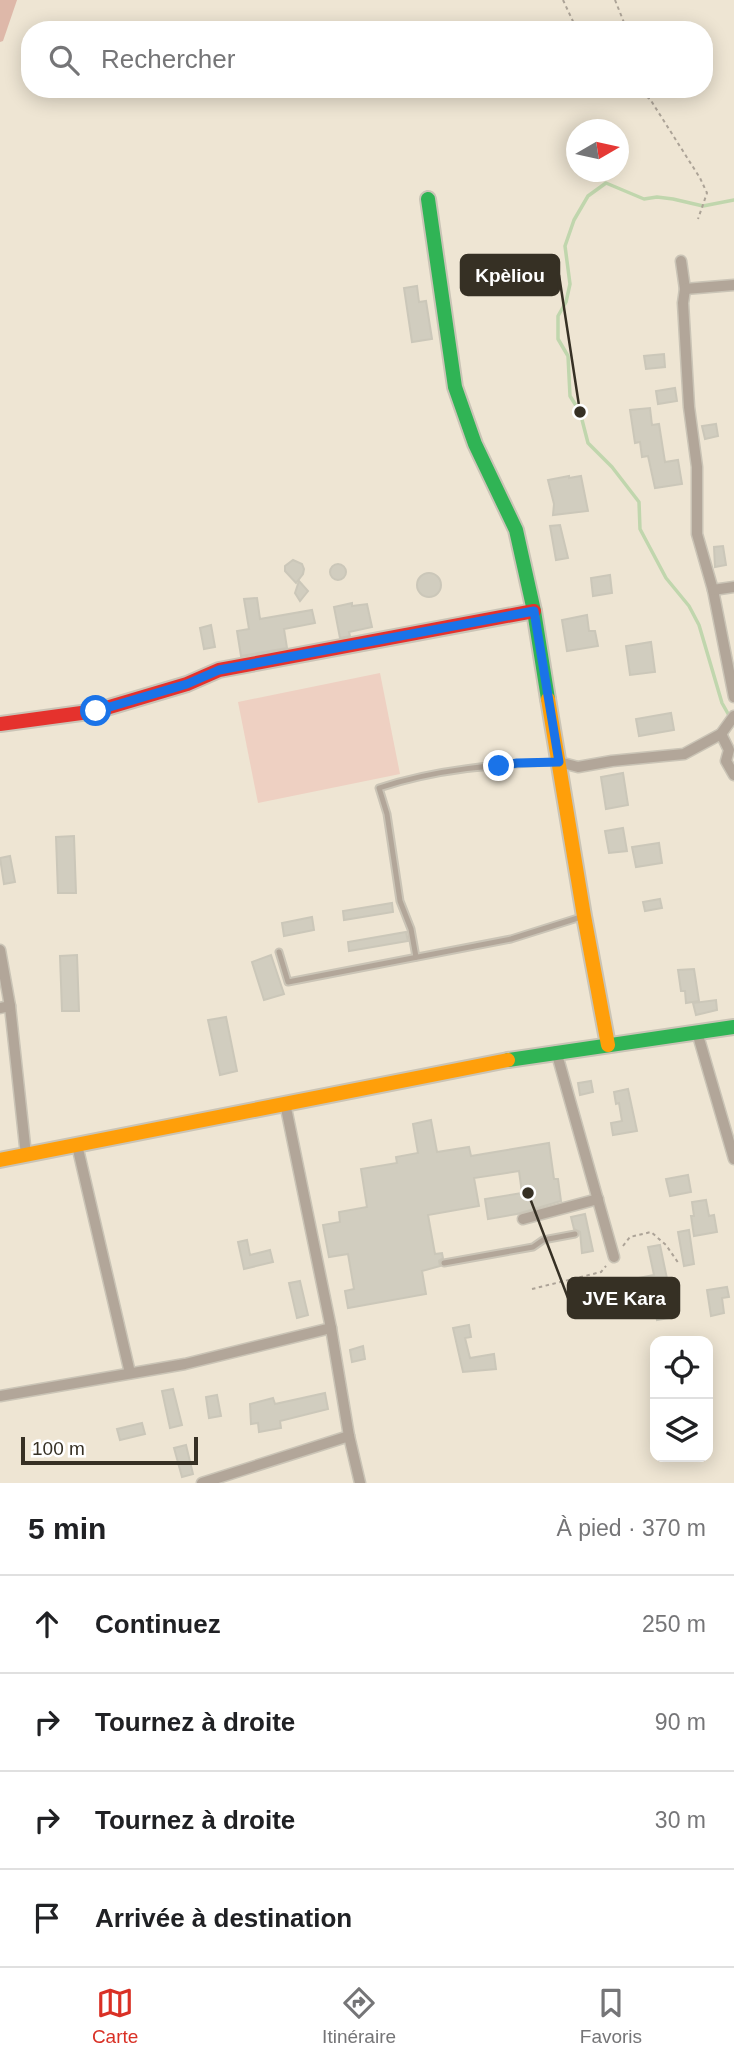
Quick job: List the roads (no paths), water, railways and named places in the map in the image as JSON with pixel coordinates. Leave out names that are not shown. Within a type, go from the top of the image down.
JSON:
[{"type":"main road","points":[[428,199],[454,387],[475,444],[516,530],[534,611],[608,1045]]},
{"type":"main road","points":[[0,724],[96,711],[187,684],[219,670],[534,611]]},
{"type":"main road","points":[[0,1160],[556,1051],[734,1027]]},
{"type":"street","points":[[681,261],[685,289],[683,303],[689,407],[697,467],[697,534],[713,590],[734,697]]},
{"type":"street","points":[[685,289],[734,285]]},
{"type":"street","points":[[713,590],[734,587]]},
{"type":"street","points":[[559,762],[578,768],[612,761],[684,754],[724,730],[734,716]]},
{"type":"street","points":[[724,730],[729,750],[726,761],[734,775]]},
{"type":"street","points":[[0,950],[5,1007],[26,1154]]},
{"type":"street","points":[[697,1031],[734,1159]]},
{"type":"street","points":[[556,1051],[614,1257]]},
{"type":"street","points":[[285,1103],[360,1483]]},
{"type":"street","points":[[77,1145],[130,1373]]},
{"type":"street","points":[[523,1219],[598,1199]]},
{"type":"street","points":[[0,1396],[185,1364],[331,1328]]},
{"type":"street","points":[[202,1483],[223,1480],[349,1436]]},
{"type":"lane","points":[[416,957],[411,929],[400,901],[387,814],[379,788],[399,781],[487,766],[559,762]]},
{"type":"lane","points":[[279,952],[288,982],[511,939],[584,916]]},
{"type":"lane","points":[[444,1263],[533,1247],[542,1240],[575,1234]]},
{"type":"waterway","points":[[731,719],[722,703],[699,625],[689,606],[666,578],[640,529],[639,502],[612,467],[588,443],[580,412],[570,396],[568,356],[558,339],[558,316],[566,302],[570,284],[565,246],[574,220],[588,196],[606,183],[644,199],[657,197],[703,206],[734,200]]},
{"type":"place","name":"Kpèliou","points":[[580,412]]},
{"type":"place","name":"JVE Kara","points":[[528,1193]]}]
